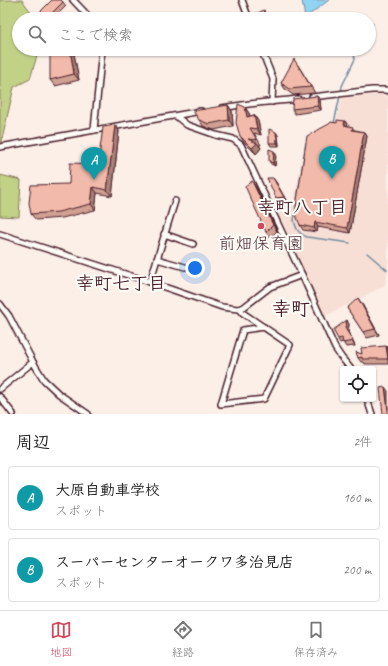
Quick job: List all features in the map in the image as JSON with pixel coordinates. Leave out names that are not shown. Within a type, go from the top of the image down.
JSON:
[{"type":"street","points":[[73,0],[84,12]]},
{"type":"street","points":[[242,0],[246,12]]},
{"type":"street","points":[[94,130],[101,56]]},
{"type":"street","points":[[264,56],[273,79],[272,102]]},
{"type":"street","points":[[308,98],[387,88]]},
{"type":"street","points":[[214,109],[301,98]]},
{"type":"street","points":[[0,147],[206,110]]},
{"type":"street","points":[[176,116],[187,125],[233,139],[241,145],[302,275],[334,348],[348,366]]},
{"type":"street","points":[[150,282],[175,201]]},
{"type":"street","points":[[0,234],[150,282],[222,307],[233,309],[240,309],[244,307],[270,287],[302,275]]},
{"type":"street","points":[[164,234],[193,244]]},
{"type":"street","points":[[157,259],[185,268]]},
{"type":"street","points":[[0,304],[9,316],[44,380],[59,394],[88,414]]},
{"type":"street","points":[[240,309],[243,313],[264,327],[290,345],[264,399],[221,404],[242,330],[264,327]]},
{"type":"street","points":[[0,389],[33,362]]},
{"type":"street","points":[[0,397],[13,414]]},
{"type":"street","points":[[368,402],[372,414]]},
{"type":"shaded area","points":[[382,94],[388,97],[388,268],[385,285],[324,317],[277,210],[294,201],[306,138],[336,123],[342,97]]},
{"type":"green space","points":[[0,0],[22,0],[31,12],[12,12],[12,56],[37,56],[30,79],[14,87],[0,148]]},
{"type":"green space","points":[[0,175],[21,180],[19,217],[0,216]]},
{"type":"water","points":[[302,0],[329,0],[313,12],[304,12]]},
{"type":"building","points":[[52,0],[61,0],[63,2],[53,12],[40,12]]},
{"type":"building","points":[[50,56],[71,56],[74,74],[50,80]]},
{"type":"building","points":[[294,59],[311,87],[289,89],[281,83]]},
{"type":"building","points":[[317,96],[318,106],[292,109],[293,99]]},
{"type":"building","points":[[238,104],[245,107],[247,117],[254,115],[257,129],[250,128],[257,140],[248,139],[257,143],[252,148],[240,136],[236,123]]},
{"type":"building","points":[[228,105],[229,120],[209,124],[199,120],[193,111]]},
{"type":"building","points":[[337,120],[345,121],[344,125],[353,127],[352,130],[364,132],[347,228],[315,222],[314,228],[300,225],[295,213],[307,136],[331,122],[337,123]]},
{"type":"building","points":[[115,125],[107,190],[93,187],[91,204],[58,212],[31,214],[29,203],[31,185],[69,184],[70,163],[98,164],[103,127]]},
{"type":"building","points":[[269,129],[276,132],[277,143],[269,143]]},
{"type":"building","points":[[269,149],[274,151],[273,163],[269,161]]},
{"type":"building","points":[[267,178],[273,178],[284,197],[276,198]]},
{"type":"building","points":[[252,181],[273,225],[266,232],[245,186]]},
{"type":"building","points":[[358,298],[375,329],[363,332],[347,308]]},
{"type":"building","points":[[347,320],[345,328],[353,341],[343,343],[342,338],[338,339],[333,330]]},
{"type":"building","points":[[386,346],[388,359],[362,359],[362,357],[358,358],[356,352],[362,354],[361,348]]},
{"type":"building","points":[[385,387],[388,414],[383,414],[380,388]]},
{"type":"waterway","points":[[341,92],[342,86],[355,59],[354,56]]},
{"type":"waterway","points":[[334,123],[340,96]]},
{"type":"waterway","points":[[306,143],[294,220],[297,228],[301,234],[307,237],[350,243]]},
{"type":"waterway","points":[[367,253],[387,270]]},
{"type":"place","name":"スーパーセンターオークワ多治見店","points":[[332,179]]},
{"type":"place","name":"大原自動車学校","points":[[94,180]]},
{"type":"place","name":"前畑保育園","points":[[261,226]]},
{"type":"district","name":"幸町八丁目","points":[[302,207]]},
{"type":"district","name":"幸町七丁目","points":[[121,283]]},
{"type":"district","name":"幸町","points":[[291,308]]}]
